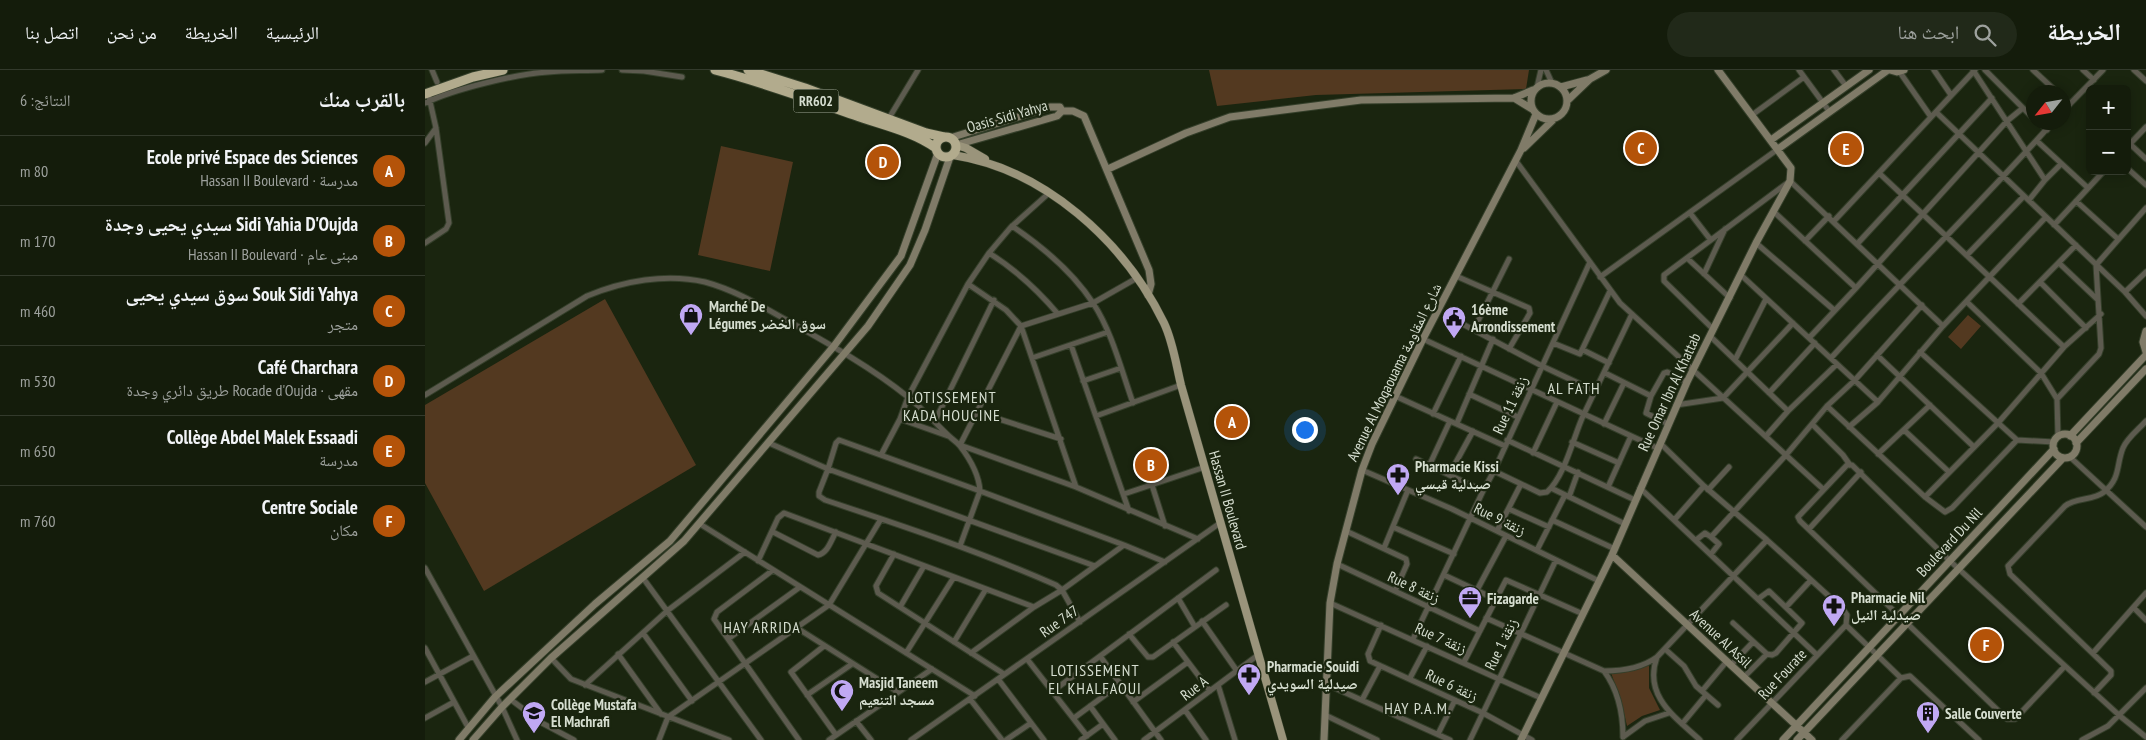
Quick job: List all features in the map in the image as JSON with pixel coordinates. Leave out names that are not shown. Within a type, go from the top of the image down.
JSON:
[{"type":"highway","points":[[426,95],[437,82],[478,70]]},
{"type":"highway","points":[[426,95],[473,77],[503,70]]},
{"type":"highway","name":"RR602","points":[[715,70],[803,96],[916,137],[937,150],[943,157],[951,156]]},
{"type":"highway","name":"RR602","points":[[748,70],[797,85],[952,141]]},
{"type":"highway","points":[[937,150],[938,142],[952,141],[951,156]]},
{"type":"main road","name":"Hassan II Boulevard","points":[[952,141],[975,152],[993,165]]},
{"type":"main road","name":"Hassan II Boulevard","points":[[951,156],[973,158],[993,165],[1064,202],[1103,237],[1137,278],[1148,295],[1171,340],[1181,385],[1283,740]]},
{"type":"street","points":[[432,70],[437,82]]},
{"type":"street","points":[[425,243],[449,227],[436,128],[426,95],[548,72],[602,70]]},
{"type":"street","points":[[622,70],[644,71],[682,77]]},
{"type":"street","points":[[889,118],[918,70]]},
{"type":"street","points":[[1534,111],[1531,99],[1541,70]]},
{"type":"street","points":[[1546,70],[1552,83]]},
{"type":"street","points":[[1514,98],[1546,119],[1555,118],[1563,112],[1567,101],[1590,79],[1605,70]]},
{"type":"street","points":[[1718,70],[1792,170],[1790,181],[1710,239],[1665,275],[1663,279],[1735,360],[1788,411]]},
{"type":"street","points":[[1799,70],[1829,111]]},
{"type":"street","points":[[1834,70],[1846,86]]},
{"type":"street","points":[[1771,140],[1869,70]]},
{"type":"street","points":[[1600,277],[1829,111],[1889,70],[1901,71],[1931,117]]},
{"type":"street","points":[[1934,70],[1951,95]]},
{"type":"street","points":[[1834,221],[1974,70],[2045,180]]},
{"type":"street","points":[[1985,70],[2026,111]]},
{"type":"street","points":[[2033,70],[2049,85]]},
{"type":"street","points":[[2083,70],[2093,80]]},
{"type":"street","points":[[2071,102],[2103,70]]},
{"type":"street","points":[[2134,70],[2146,81]]},
{"type":"street","points":[[1752,115],[1804,77]]},
{"type":"street","points":[[1561,87],[1590,79]]},
{"type":"street","points":[[1108,169],[1186,133],[1230,117],[1361,100],[1514,98],[1544,83],[1552,83],[1561,87],[1566,94],[1567,101]]},
{"type":"street","points":[[1858,244],[1992,98]]},
{"type":"street","points":[[952,141],[987,126],[1050,107],[1060,107],[1062,111],[1079,112],[1087,120],[1149,270],[1151,284],[1148,295]]},
{"type":"street","points":[[1809,338],[1879,264],[1978,152],[2007,121],[2023,108]]},
{"type":"street","name":"Oasis Sidi Yahya","points":[[952,141],[990,134],[1057,116],[1062,111]]},
{"type":"street","name":"Avenue Al Moqaouama شارع المقاومة","points":[[1324,740],[1330,603],[1337,564],[1362,470],[1372,444],[1423,339],[1516,161],[1534,111]]},
{"type":"street","points":[[1936,112],[2125,292],[2146,316]]},
{"type":"street","name":"Avenue Al Moqaouama شارع المقاومة","points":[[1521,150],[1555,118]]},
{"type":"street","points":[[987,126],[990,134]]},
{"type":"street","points":[[2131,143],[2146,127]]},
{"type":"street","points":[[425,143],[436,128]]},
{"type":"street","points":[[1831,358],[1899,283],[1947,237],[2047,130]]},
{"type":"street","points":[[2037,141],[2088,188]]},
{"type":"street","points":[[2131,148],[2146,159]]},
{"type":"street","points":[[459,740],[495,697],[595,604],[670,540],[834,346],[901,256],[937,150]]},
{"type":"street","points":[[473,740],[502,707],[551,658],[672,553],[700,524],[868,326],[910,265],[925,230],[951,156]]},
{"type":"street","points":[[1516,161],[1610,291],[1693,371],[1823,489]]},
{"type":"street","points":[[1967,256],[2061,164]]},
{"type":"street","points":[[2131,172],[2146,185]]},
{"type":"street","points":[[1879,173],[2064,347]]},
{"type":"street","points":[[2054,225],[2100,175]]},
{"type":"street","points":[[1790,181],[1943,326]]},
{"type":"street","name":"Rue Omar Ibn Al Khattab","points":[[1522,738],[1613,552],[1687,382],[1756,244],[1790,181]]},
{"type":"street","points":[[881,456],[900,419],[908,397],[968,284],[989,253],[1012,226],[1049,193]]},
{"type":"street","points":[[2076,201],[2118,239]]},
{"type":"street","points":[[2057,399],[2099,354],[2102,344],[2096,265],[2146,208]]},
{"type":"street","points":[[1773,211],[1857,288]]},
{"type":"street","points":[[1690,213],[1710,239]]},
{"type":"street","points":[[1805,241],[1829,216]]},
{"type":"street","points":[[1849,427],[1878,402],[1943,326],[2046,216]]},
{"type":"street","points":[[1012,226],[1041,245],[1060,263],[1093,302],[1108,332],[1133,403]]},
{"type":"street","points":[[1704,274],[1726,227]]},
{"type":"street","points":[[1756,244],[1834,310]]},
{"type":"street","points":[[2018,304],[2076,245]]},
{"type":"street","points":[[989,253],[1014,269],[1039,291],[1058,314]]},
{"type":"street","points":[[1687,258],[1730,298]]},
{"type":"street","points":[[1474,329],[1509,259]]},
{"type":"street","name":"Rue 11 زنقة","points":[[1413,640],[1494,471],[1590,262]]},
{"type":"street","points":[[2059,263],[2098,300]]},
{"type":"street","points":[[2125,292],[2146,272]]},
{"type":"street","points":[[1741,275],[1878,402]]},
{"type":"street","points":[[1456,276],[1530,310],[1530,314],[1509,349]]},
{"type":"street","points":[[960,445],[1021,326],[1093,302],[1137,278]]},
{"type":"street","points":[[425,395],[587,296],[610,286],[644,280],[685,279],[704,282],[727,289],[845,352],[908,397],[960,445],[973,466],[979,481],[980,490],[960,546]]},
{"type":"street","points":[[2040,282],[2086,328]]},
{"type":"street","points":[[968,284],[994,300],[1021,326],[1077,487]]},
{"type":"street","points":[[1553,344],[1577,355],[1583,350],[1602,304],[1610,291]]},
{"type":"street","points":[[1735,360],[1766,299]]},
{"type":"street","points":[[935,421],[994,300]]},
{"type":"street","points":[[1967,302],[2041,373],[2057,399],[2057,455],[2067,457],[2146,527]]},
{"type":"street","points":[[1711,537],[1786,455],[1827,406],[1855,380],[1922,305]]},
{"type":"street","points":[[1494,471],[1543,493],[1551,488],[1563,466],[1584,414],[1632,314]]},
{"type":"street","points":[[1925,497],[1998,423],[2064,347],[2101,314]]},
{"type":"street","points":[[1453,319],[1542,366],[1595,391]]},
{"type":"street","points":[[1676,405],[1723,398],[1746,371],[1793,323]]},
{"type":"street","points":[[1920,352],[2017,440],[2056,443],[2069,436],[2146,354],[2143,342],[2146,331]]},
{"type":"street","points":[[1032,358],[1108,332]]},
{"type":"street","points":[[1423,339],[1604,424],[1659,446],[1842,608],[1847,615],[1846,625],[1901,678]]},
{"type":"street","points":[[1457,423],[1493,339]]},
{"type":"street","points":[[1769,393],[1815,343]]},
{"type":"street","points":[[1071,345],[1129,510]]},
{"type":"street","points":[[1583,350],[1609,363]]},
{"type":"street","points":[[1877,355],[1974,447]]},
{"type":"street","points":[[1433,414],[1461,356]]},
{"type":"street","points":[[1766,436],[1788,411],[1837,364]]},
{"type":"street","points":[[1083,381],[1121,368]]},
{"type":"street","points":[[2067,457],[2075,452],[2076,443],[2146,369]]},
{"type":"street","points":[[1668,424],[1646,413],[1651,396],[1664,373],[1667,372],[1687,382]]},
{"type":"street","points":[[1605,373],[1651,396]]},
{"type":"street","points":[[1604,424],[1624,383]]},
{"type":"street","points":[[1096,416],[1181,385]]},
{"type":"street","points":[[1469,394],[1518,417]]},
{"type":"street","points":[[1395,396],[1505,446]]},
{"type":"street","points":[[1533,453],[1557,402]]},
{"type":"street","points":[[1878,454],[1929,405]]},
{"type":"street","points":[[1827,406],[1941,511],[1948,511],[2017,440]]},
{"type":"street","points":[[977,412],[1061,439]]},
{"type":"street","points":[[900,419],[949,436]]},
{"type":"street","points":[[1429,466],[1450,421]]},
{"type":"street","points":[[2094,693],[2111,674],[2111,671],[2010,574],[2009,566],[2071,501],[2097,496],[2105,491],[2116,478],[2124,445],[2146,422]]},
{"type":"street","points":[[1812,424],[1843,455],[1849,464],[1861,472],[1950,561],[2146,738]]},
{"type":"street","points":[[1904,430],[1949,472]]},
{"type":"street","points":[[1449,475],[1473,431]]},
{"type":"street","points":[[1608,487],[1631,436]]},
{"type":"street","points":[[2069,436],[2076,443]]},
{"type":"street","points":[[1080,622],[1062,590],[1056,585],[960,546],[825,500],[819,496],[836,443],[839,440],[980,490],[1165,562]]},
{"type":"street","points":[[1507,440],[1635,500]]},
{"type":"street","points":[[1572,442],[1619,463]]},
{"type":"street","points":[[769,443],[828,469],[1095,566]]},
{"type":"street","name":"Boulevard Du Nil","points":[[1783,740],[1950,561],[2056,443]]},
{"type":"street","points":[[960,445],[1077,487],[1198,539]]},
{"type":"street","name":"Boulevard Du Nil","points":[[1797,740],[1959,568],[2067,457]]},
{"type":"street","points":[[1417,459],[1483,491]]},
{"type":"street","points":[[1849,464],[1798,517],[1906,624],[2009,720],[2015,719],[2065,666]]},
{"type":"street","points":[[1124,494],[1205,467]]},
{"type":"street","points":[[1675,519],[1729,467]]},
{"type":"street","name":"Rue 9 زنقة","points":[[1362,470],[1471,518],[1599,581]]},
{"type":"street","points":[[1537,550],[1578,472]]},
{"type":"street","points":[[1809,529],[1861,472]]},
{"type":"street","points":[[1497,531],[1521,484]]},
{"type":"street","points":[[1152,485],[1165,526]]},
{"type":"street","points":[[1551,488],[1625,524]]},
{"type":"street","points":[[1640,488],[1817,655]]},
{"type":"street","points":[[1384,548],[1408,490]]},
{"type":"street","points":[[1509,509],[1549,527]]},
{"type":"street","points":[[758,561],[778,518],[784,513],[1034,607]]},
{"type":"street","points":[[659,740],[668,717],[829,605],[881,519]]},
{"type":"street","points":[[1552,520],[1613,552]]},
{"type":"street","name":"Rue 747","points":[[911,740],[1220,523]]},
{"type":"street","points":[[700,524],[932,669],[972,698],[1001,739],[1031,723]]},
{"type":"street","points":[[1393,527],[1454,554]]},
{"type":"street","points":[[1346,531],[1407,560],[1395,591]]},
{"type":"street","points":[[773,532],[818,555],[823,554],[836,532]]},
{"type":"street","points":[[1696,540],[1705,533],[1711,537],[1719,546],[1711,554]]},
{"type":"street","points":[[1477,590],[1506,536]]},
{"type":"street","points":[[1486,618],[1604,671],[1638,667],[1649,663],[1657,657],[1767,540]]},
{"type":"street","points":[[971,653],[1123,546]]},
{"type":"street","points":[[585,685],[667,611],[745,552]]},
{"type":"street","name":"Avenue Al Assil","points":[[1613,552],[1811,740]]},
{"type":"street","points":[[894,554],[876,586],[876,591],[1004,674]]},
{"type":"street","name":"Rue 1 زنقة","points":[[1470,740],[1556,560]]},
{"type":"street","name":"Rue 8 زنقة","points":[[1337,564],[1480,631]]},
{"type":"street","points":[[901,607],[924,566]]},
{"type":"street","points":[[425,568],[502,707],[517,740]]},
{"type":"street","points":[[773,570],[715,614],[714,619],[799,740]]},
{"type":"street","points":[[1053,691],[1216,570]]},
{"type":"street","points":[[1444,574],[1495,600]]},
{"type":"street","points":[[906,653],[954,577]]},
{"type":"street","points":[[643,578],[761,740]]},
{"type":"street","points":[[1464,662],[1506,580],[1583,614]]},
{"type":"street","points":[[1785,607],[1811,580]]},
{"type":"street","points":[[728,639],[800,587]]},
{"type":"street","points":[[954,642],[986,589]]},
{"type":"street","points":[[1733,624],[1767,654],[1772,655],[1775,653],[1802,623],[1769,591],[1758,599]]},
{"type":"street","points":[[2093,653],[2146,594]]},
{"type":"street","points":[[1178,598],[1195,627]]},
{"type":"street","name":"Rue 7 زنقة","points":[[1330,603],[1541,698]]},
{"type":"street","points":[[1129,634],[1148,657],[1151,658],[1226,605]]},
{"type":"street","points":[[2134,608],[2146,620]]},
{"type":"street","points":[[1202,621],[1237,671]]},
{"type":"street","name":"Rue 6 زنقة","points":[[1381,625],[1368,654],[1369,660],[1483,713],[1522,738],[1532,740]]},
{"type":"street","name":"Rue Fourate","points":[[1737,740],[1846,625]]},
{"type":"street","points":[[797,628],[898,692]]},
{"type":"street","points":[[643,632],[692,701]]},
{"type":"street","points":[[1173,642],[1210,691]]},
{"type":"street","points":[[1682,724],[1729,663],[1753,642]]},
{"type":"street","points":[[824,646],[792,670],[792,675],[836,735]]},
{"type":"street","points":[[1410,678],[1427,646]]},
{"type":"street","points":[[425,649],[469,729]]},
{"type":"street","points":[[1665,649],[1684,666],[1693,682],[1718,705]]},
{"type":"street","points":[[618,654],[661,714]]},
{"type":"street","points":[[1744,677],[1767,654]]},
{"type":"street","name":"Rue A","points":[[1144,740],[1258,655]]},
{"type":"street","points":[[425,682],[473,656]]},
{"type":"street","points":[[1100,656],[1161,740]]},
{"type":"street","points":[[1657,657],[1654,672],[1655,686],[1669,713],[1700,740]]},
{"type":"street","points":[[551,658],[568,678],[729,740]]},
{"type":"street","points":[[1027,658],[1087,736]]},
{"type":"street","points":[[1133,702],[1188,662]]},
{"type":"street","points":[[807,695],[852,664]]},
{"type":"street","points":[[1362,700],[1379,666]]},
{"type":"street","points":[[829,740],[932,669]]},
{"type":"street","points":[[1604,671],[1614,688],[1619,705],[1623,726],[1622,739]]},
{"type":"street","points":[[1842,740],[1901,678],[1910,676],[1979,740]]},
{"type":"street","points":[[998,679],[1044,740]]},
{"type":"street","points":[[1073,718],[1120,684]]},
{"type":"street","points":[[1326,684],[1450,740]]},
{"type":"street","points":[[1218,685],[1235,740]]},
{"type":"street","points":[[2082,740],[2108,726],[2146,688]]},
{"type":"street","points":[[510,699],[541,723],[574,740]]},
{"type":"street","points":[[1438,734],[1455,700]]},
{"type":"street","points":[[425,718],[454,702]]},
{"type":"street","points":[[1090,706],[1115,740]]},
{"type":"street","points":[[1185,710],[1206,740]]},
{"type":"street","points":[[1622,739],[1645,721],[1669,713]]},
{"type":"street","points":[[1325,715],[1377,740]]},
{"type":"street","points":[[856,721],[871,740]]},
{"type":"street","points":[[1081,740],[1103,724]]},
{"type":"shaded area","points":[[1209,70],[1529,70],[1526,89],[1316,95],[1217,106]]},
{"type":"shaded area","points":[[721,146],[793,162],[770,271],[698,255]]},
{"type":"shaded area","points":[[605,299],[696,465],[484,591],[425,483],[425,405]]},
{"type":"shaded area","points":[[1968,315],[1981,326],[1961,349],[1948,337]]},
{"type":"shaded area","points":[[1649,665],[1649,688],[1660,710],[1642,716],[1627,726],[1621,700],[1611,673],[1629,671]]},
{"type":"place","name":"Souk Sidi Yahya سوق سيدي يحيى","points":[[1641,148]]},
{"type":"place","name":"Collège Abdel Malek Essaadi","points":[[1846,149]]},
{"type":"place","name":"Café Charchara","points":[[883,162]]},
{"type":"place","name":"Marché De Légumes سوق الخضر","points":[[691,336]]},
{"type":"place","name":"16ème Arrondissement","points":[[1454,339]]},
{"type":"place","name":"Ecole privé Espace des Sciences","points":[[1232,422]]},
{"type":"place","name":"Sidi Yahia D'Oujda سيدي يحيى وجدة","points":[[1151,465]]},
{"type":"place","name":"Pharmacie Kissi صيدلية قيسي","points":[[1398,496]]},
{"type":"place","name":"Fizagarde","points":[[1470,619]]},
{"type":"place","name":"Pharmacie Nil صيدلية النيل","points":[[1834,627]]},
{"type":"place","name":"Centre Sociale","points":[[1986,645]]},
{"type":"place","name":"Pharmacie Souidi صيدلية السويدي","points":[[1249,696]]},
{"type":"place","name":"Masjid Taneem مسجد التنعيم","points":[[842,712]]},
{"type":"place","name":"Collège Mustafa El Machrafi","points":[[534,734]]},
{"type":"place","name":"Salle Couverte","points":[[1928,734]]},
{"type":"district","name":"AL FATH","points":[[1574,388]]},
{"type":"district","name":"LOTISSEMENT KADA HOUCINE","points":[[952,406]]},
{"type":"district","name":"HAY ARRIDA","points":[[762,627]]},
{"type":"district","name":"LOTISSEMENT EL KHALFAOUI","points":[[1095,679]]},
{"type":"district","name":"HAY P.A.M.","points":[[1418,708]]}]
